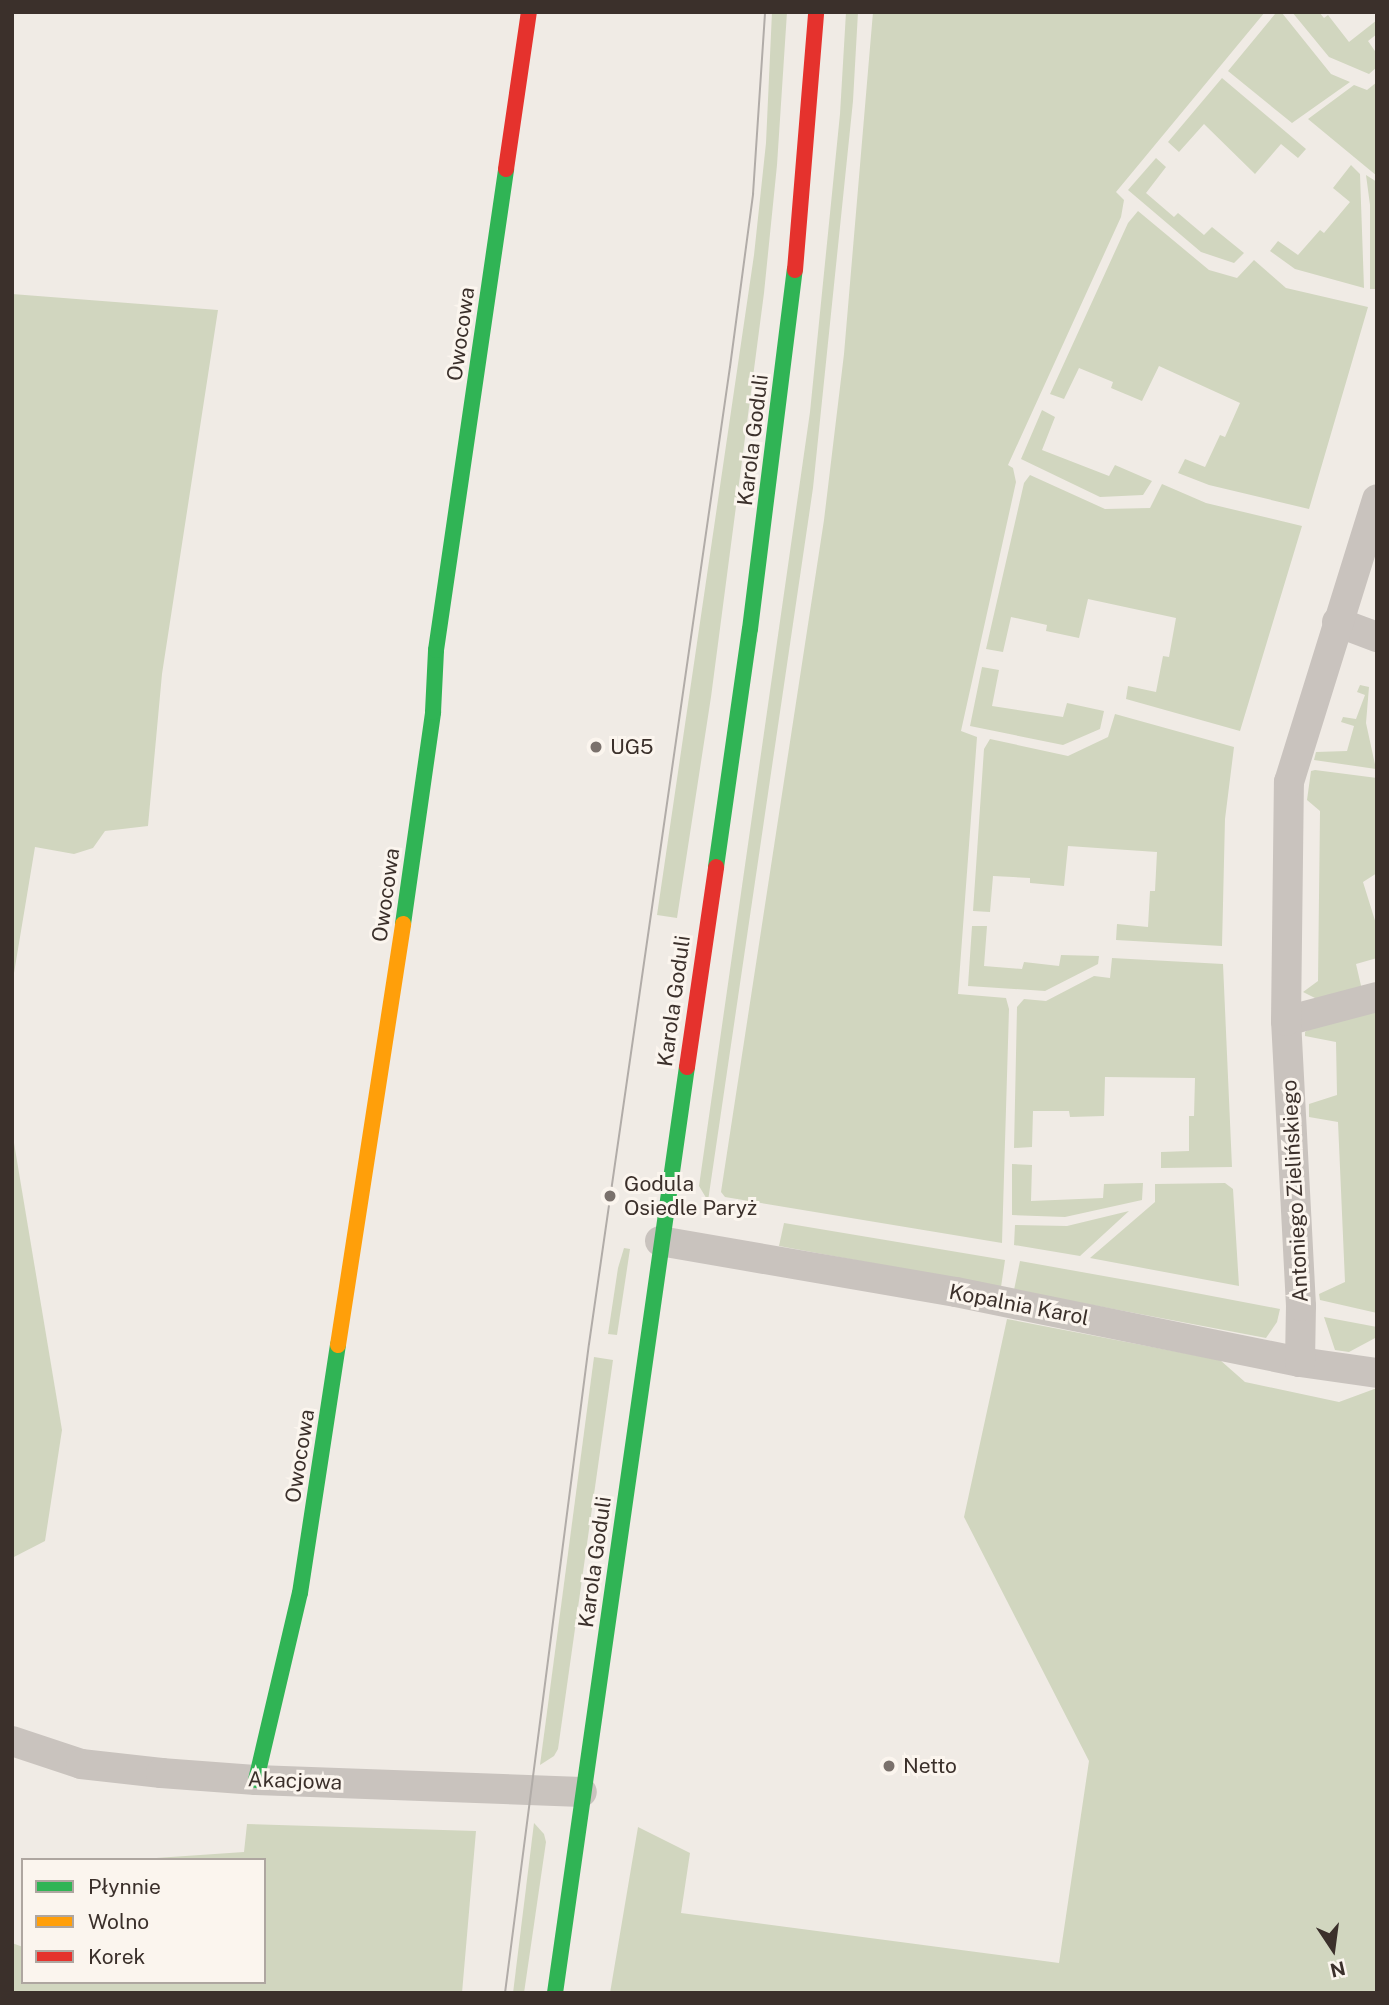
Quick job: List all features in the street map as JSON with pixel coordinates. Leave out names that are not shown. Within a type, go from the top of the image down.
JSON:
[{"type":"main road","name":"Owocowa","points":[[256,1780],[302,1580],[404,919],[433,712],[436,650],[529,12]]},
{"type":"main road","name":"Karola Goduli","points":[[555,1993],[642,1387],[660,1241],[756,588],[792,301],[816,12]]},
{"type":"street","name":"Antoniego Zielińskiego","points":[[1300,1362],[1301,1306],[1286,1021],[1289,782],[1377,499]]},
{"type":"street","points":[[1337,622],[1377,636]]},
{"type":"street","points":[[1286,1021],[1377,997]]},
{"type":"street","name":"Kopalnia Karol","points":[[660,1241],[956,1292],[1300,1362],[1377,1373]]},
{"type":"street","name":"Akacjowa","points":[[12,1741],[81,1764],[256,1780],[582,1792]]},
{"type":"green space","points":[[772,12],[787,12],[777,165],[764,293],[711,697],[677,918],[657,915],[754,255],[766,143]]},
{"type":"green space","points":[[846,12],[858,12],[853,101],[813,488],[708,1201],[699,1186],[810,412],[840,114]]},
{"type":"green space","points":[[873,12],[1265,12],[1116,192],[1124,200],[1121,217],[1008,465],[1013,468],[1016,482],[961,731],[977,737],[958,994],[1006,998],[1009,1009],[1002,1243],[725,1197],[721,1192],[824,520],[844,354]]},
{"type":"green space","points":[[1292,12],[1319,12],[1324,18],[1328,15],[1349,42],[1377,20],[1377,34],[1368,41],[1377,54],[1377,67],[1369,74],[1329,57]]},
{"type":"green space","points":[[1282,13],[1331,74],[1350,82],[1292,123],[1228,71],[1275,14]]},
{"type":"green space","points":[[1222,78],[1306,149],[1298,158],[1281,144],[1255,174],[1204,124],[1179,152],[1168,142]]},
{"type":"green space","points":[[1377,82],[1377,176],[1308,119],[1354,85],[1367,90]]},
{"type":"green space","points":[[1156,158],[1166,167],[1146,193],[1174,217],[1178,213],[1204,235],[1212,227],[1244,253],[1234,263],[1201,252],[1128,190]]},
{"type":"green space","points":[[1351,165],[1360,174],[1364,288],[1295,269],[1270,251],[1278,241],[1298,255],[1320,230],[1324,233],[1350,202],[1333,188]]},
{"type":"green space","points":[[1366,175],[1377,182],[1375,289],[1370,289],[1370,205]]},
{"type":"green space","points":[[1138,211],[1209,270],[1237,278],[1254,260],[1286,288],[1368,307],[1309,509],[1209,485],[1178,473],[1185,459],[1205,467],[1220,435],[1225,437],[1240,403],[1159,366],[1142,401],[1111,388],[1113,382],[1079,368],[1064,399],[1050,394],[1128,223]]},
{"type":"green space","points":[[12,294],[218,310],[162,674],[148,826],[105,831],[93,848],[74,854],[35,847],[12,985]]},
{"type":"green space","points":[[1042,410],[1055,417],[1042,450],[1109,476],[1115,465],[1152,481],[1143,495],[1100,497],[1021,459]]},
{"type":"green space","points":[[1030,475],[1105,509],[1150,508],[1162,484],[1206,503],[1302,526],[1240,731],[1126,699],[1128,686],[1156,692],[1163,656],[1169,657],[1176,618],[1088,599],[1079,638],[1046,631],[1047,625],[1011,617],[1003,652],[986,649],[1024,483]]},
{"type":"green space","points":[[982,667],[999,670],[992,706],[1063,717],[1067,703],[1104,711],[1100,729],[1063,745],[970,726]]},
{"type":"green space","points":[[1360,685],[1369,687],[1366,723],[1376,769],[1314,760],[1316,752],[1347,751],[1354,726],[1341,722],[1343,717],[1356,719],[1365,695],[1357,692]]},
{"type":"green space","points":[[1115,714],[1234,747],[1225,819],[1222,946],[1116,940],[1117,924],[1148,927],[1150,891],[1155,891],[1157,852],[1068,846],[1064,886],[1030,883],[1030,878],[993,876],[990,912],[973,911],[984,749],[990,739],[1068,756],[1108,737]]},
{"type":"green space","points":[[1311,771],[1377,778],[1377,873],[1363,882],[1377,927],[1377,958],[1356,964],[1362,990],[1319,1000],[1303,992],[1318,981],[1320,811],[1307,800]]},
{"type":"green space","points":[[972,926],[987,926],[984,966],[1022,969],[1024,962],[1059,966],[1061,955],[1099,956],[1098,964],[1045,991],[968,986]]},
{"type":"green space","points":[[1112,958],[1223,964],[1232,1167],[1161,1168],[1161,1152],[1189,1151],[1189,1116],[1194,1116],[1195,1078],[1105,1077],[1104,1116],[1070,1117],[1069,1111],[1033,1111],[1032,1147],[1014,1148],[1017,1007],[1024,999],[1046,1001],[1094,976],[1110,978]]},
{"type":"green space","points":[[1377,1009],[1377,1313],[1320,1300],[1319,1294],[1345,1282],[1338,1122],[1309,1117],[1309,1104],[1337,1095],[1336,1042],[1305,1036],[1305,1032],[1319,1023]]},
{"type":"green space","points":[[12,1131],[62,1430],[45,1541],[12,1558]]},
{"type":"green space","points":[[1012,1164],[1032,1165],[1031,1201],[1103,1198],[1104,1184],[1143,1183],[1142,1200],[1065,1217],[1012,1215]]},
{"type":"green space","points":[[1225,1183],[1233,1189],[1239,1286],[1090,1258],[1155,1202],[1155,1184]]},
{"type":"green space","points":[[1129,1211],[1080,1256],[1014,1245],[1015,1225],[1067,1226]]},
{"type":"green space","points":[[784,1223],[1005,1260],[1001,1287],[779,1246]]},
{"type":"green space","points":[[624,1248],[630,1249],[617,1335],[608,1334],[618,1268]]},
{"type":"green space","points":[[1020,1261],[1280,1309],[1277,1322],[1266,1338],[1014,1290]]},
{"type":"green space","points":[[1324,1317],[1377,1327],[1377,1337],[1349,1352],[1335,1350]]},
{"type":"green space","points":[[1007,1319],[1220,1360],[1245,1382],[1339,1402],[1377,1388],[1377,1993],[610,1993],[638,1827],[690,1853],[681,1913],[1059,1963],[1089,1761],[964,1517]]},
{"type":"green space","points":[[594,1357],[613,1360],[558,1749],[554,1756],[540,1765]]},
{"type":"green space","points":[[534,1823],[544,1834],[546,1842],[524,1993],[513,1993]]},
{"type":"green space","points":[[247,1824],[476,1831],[462,1993],[12,1993],[12,1943],[21,1946],[21,1984],[266,1984],[266,1858],[156,1858],[244,1852]]},
{"type":"tram line","points":[[505,1993],[589,1344],[753,194],[765,12]]},
{"type":"traffic: fast","points":[[403,924],[433,712],[436,650],[506,169]]},
{"type":"traffic: fast","points":[[716,867],[750,629],[795,270]]},
{"type":"traffic: fast","points":[[555,1993],[687,1067]]},
{"type":"traffic: fast","points":[[256,1780],[300,1593],[338,1345]]},
{"type":"traffic: slow","points":[[338,1345],[403,924]]},
{"type":"traffic: jam","points":[[506,169],[529,12]]},
{"type":"traffic: jam","points":[[795,270],[816,12]]},
{"type":"traffic: jam","points":[[687,1067],[716,867]]},
{"type":"place","name":"UG5","points":[[596,747]]},
{"type":"place","name":"Godula Osiedle Paryż","points":[[610,1196]]},
{"type":"place","name":"Netto","points":[[889,1766]]}]
